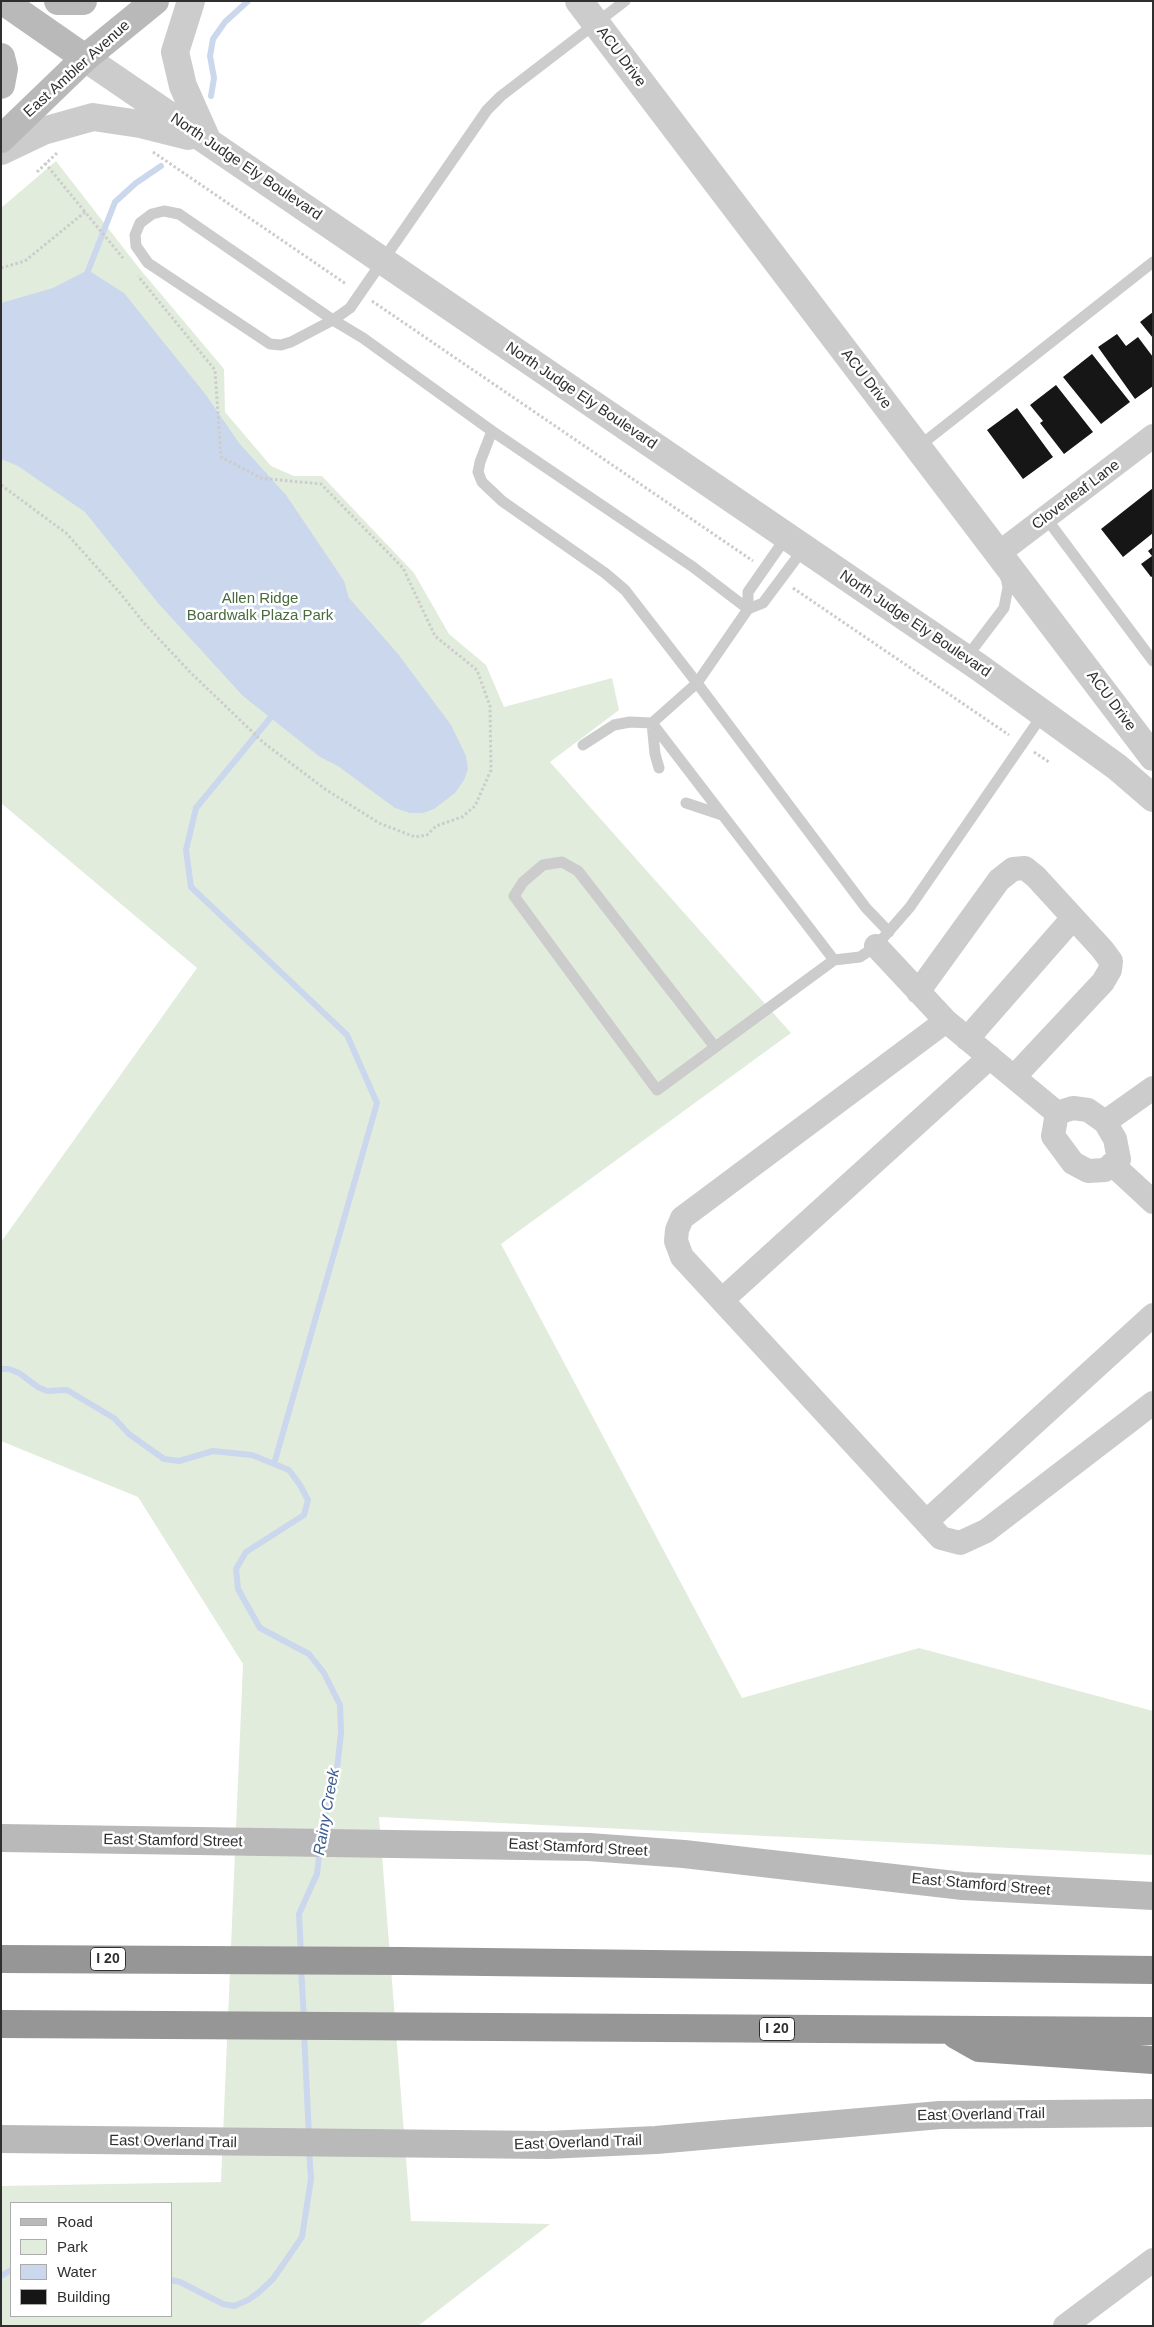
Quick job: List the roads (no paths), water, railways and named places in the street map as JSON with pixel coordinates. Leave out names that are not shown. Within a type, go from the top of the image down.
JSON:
[{"type":"highway","name":"I 20","points":[[1,1959],[215,1959],[1153,1970]]},
{"type":"highway","name":"I 20","points":[[1,2024],[944,2028],[1153,2031]]},
{"type":"highway","points":[[944,2028],[979,2048],[1153,2060]]},
{"type":"main road","name":"North Judge Ely Boulevard","points":[[3,1],[85,58]]},
{"type":"main road","points":[[58,1],[83,1]]},
{"type":"main road","name":"East Ambler Avenue","points":[[1,139],[85,58],[155,1]]},
{"type":"main road","points":[[1,57],[4,70],[1,85]]},
{"type":"main road","name":"East Stamford Street","points":[[1,1838],[589,1847],[684,1854],[963,1886],[1153,1896]]},
{"type":"main road","name":"East Overland Trail","points":[[1,2138],[547,2146],[656,2140],[931,2115],[1153,2114]]},
{"type":"street","points":[[191,1],[175,52],[183,86],[207,140]]},
{"type":"street","name":"ACU Drive","points":[[579,1],[1153,757]]},
{"type":"street","name":"North Judge Ely Boulevard","points":[[85,58],[966,658],[1118,767],[1153,798]]},
{"type":"street","points":[[1,151],[43,131],[93,117],[140,124],[207,140]]},
{"type":"street","name":"Cloverleaf Lane","points":[[999,553],[1153,436]]},
{"type":"street","points":[[918,992],[999,880],[1013,869],[1024,868],[1073,918],[1110,961],[1110,970],[1103,982],[1014,1077]]},
{"type":"street","points":[[967,1039],[1073,918]]},
{"type":"street","points":[[883,939],[918,992],[946,1021],[1058,1113]]},
{"type":"street","points":[[946,1021],[682,1218],[676,1230],[676,1240],[682,1257],[941,1538],[960,1543],[986,1531],[1153,1404]]},
{"type":"street","points":[[722,1300],[990,1057]]},
{"type":"street","points":[[1105,1122],[1153,1088]]},
{"type":"street","points":[[1073,1108],[1088,1110],[1105,1122],[1115,1139],[1119,1159],[1105,1170],[1088,1171],[1073,1163],[1053,1136],[1058,1113],[1073,1108]]},
{"type":"street","points":[[1112,1164],[1153,1202]]},
{"type":"street","points":[[927,1521],[1153,1315]]},
{"type":"street","points":[[1076,2323],[1153,2260]]},
{"type":"lane","points":[[625,1],[501,96],[487,110],[350,308],[333,320],[291,342],[281,345],[270,344],[148,263],[136,246],[135,235],[140,223],[152,214],[164,211],[179,214],[333,320],[362,338],[492,432],[693,567],[748,609]]},
{"type":"lane","points":[[918,447],[1153,262]]},
{"type":"lane","points":[[492,432],[478,472],[489,491],[605,573],[625,590],[866,908],[883,939]]},
{"type":"lane","points":[[1046,518],[1153,661]]},
{"type":"lane","points":[[748,609],[748,592],[795,542]]},
{"type":"lane","points":[[583,745],[614,725],[630,722],[652,723],[697,683],[748,609],[763,603],[795,542]]},
{"type":"lane","points":[[966,658],[1004,608],[1008,587],[999,553]]},
{"type":"lane","points":[[715,1048],[578,871],[562,862],[543,865],[522,882],[514,896],[657,1090],[715,1048],[834,960],[860,957],[883,939],[910,907],[1043,714]]},
{"type":"lane","points":[[652,723],[655,754],[659,768]]},
{"type":"lane","points":[[652,723],[834,960]]},
{"type":"lane","points":[[686,803],[722,815]]},
{"type":"water","points":[[88,270],[124,293],[206,395],[239,443],[286,495],[344,581],[349,598],[398,654],[451,725],[466,756],[468,769],[464,780],[455,793],[434,809],[423,813],[410,813],[395,808],[338,766],[320,757],[243,696],[158,603],[85,512],[18,466],[1,459],[1,303],[53,288]]},
{"type":"waterway","points":[[211,96],[214,78],[210,56],[213,39],[225,22],[248,1]]},
{"type":"waterway","points":[[86,276],[115,202],[136,183],[161,166]]},
{"type":"waterway","points":[[274,1464],[377,1103],[347,1035],[191,887],[186,850],[196,808],[276,711]]},
{"type":"waterway","name":"Rainy Creek","points":[[1,1369],[9,1369],[19,1373],[38,1387],[47,1391],[67,1390],[114,1418],[129,1434],[164,1459],[179,1461],[213,1451],[252,1455],[289,1470],[300,1485],[308,1500],[304,1515],[246,1552],[236,1569],[238,1589],[260,1628],[309,1654],[324,1673],[340,1705],[341,1733],[335,1787],[323,1820],[321,1836]]},
{"type":"waterway","name":"Rainy Creek","points":[[301,1954],[299,1914],[317,1874],[320,1848]]},
{"type":"waterway","name":"Rainy Creek","points":[[301,1967],[304,2019]]},
{"type":"waterway","name":"Rainy Creek","points":[[304,2032],[309,2137]]},
{"type":"waterway","name":"Rainy Creek","points":[[172,2280],[180,2282],[223,2304],[234,2306],[248,2300],[273,2279],[302,2237],[311,2179],[309,2149]]},
{"type":"waterway","name":"Rainy Creek","points":[[1,2276],[10,2271]]},
{"type":"park label","name":"Allen Ridge Boardwalk Plaza Park","points":[[260,608]]}]
